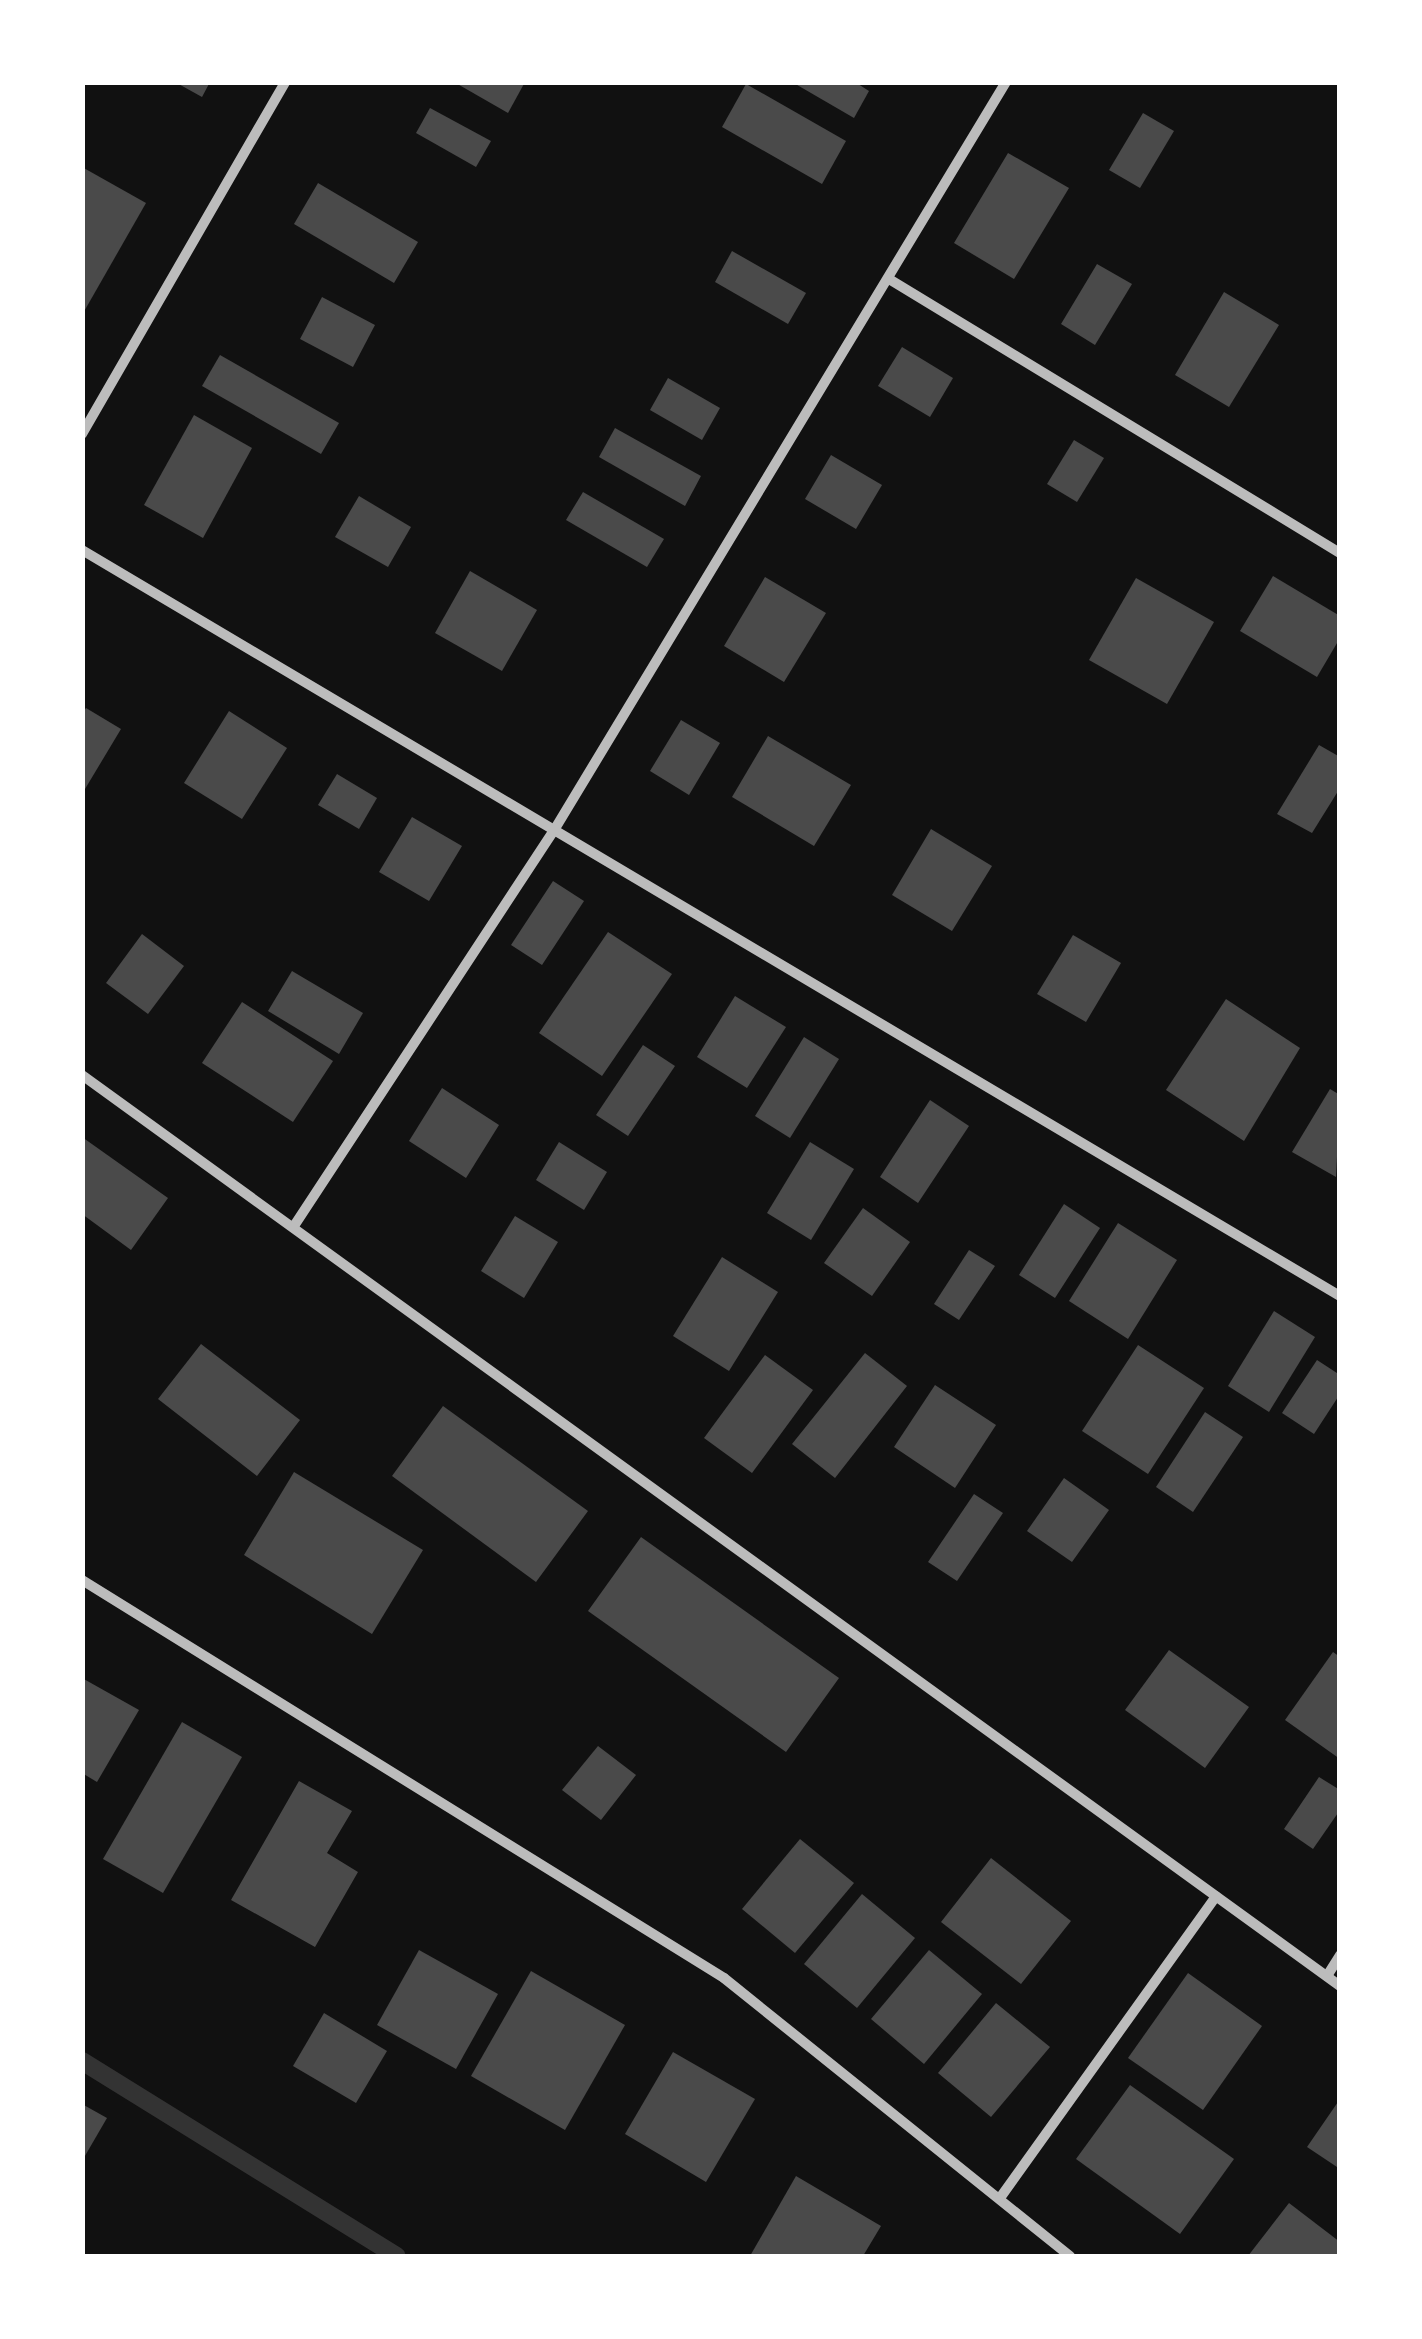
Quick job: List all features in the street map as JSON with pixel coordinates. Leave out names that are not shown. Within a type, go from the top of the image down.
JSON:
[{"type":"street","points":[[82,434],[284,82]]},
{"type":"street","points":[[294,1226],[553,832],[1006,82]]},
{"type":"street","points":[[889,279],[1340,553]]},
{"type":"street","points":[[82,550],[1340,1296]]},
{"type":"street","points":[[82,1075],[1340,1986]]},
{"type":"street","points":[[82,1580],[724,1978],[1070,2256]]},
{"type":"street","points":[[1000,2198],[1216,1896]]},
{"type":"street","points":[[1326,1976],[1340,1955]]},
{"type":"building","points":[[175,82],[210,82],[202,97]]},
{"type":"building","points":[[454,82],[525,82],[508,113]]},
{"type":"building","points":[[792,82],[855,82],[869,91],[854,118]]},
{"type":"building","points":[[746,84],[846,141],[822,184],[722,127]]},
{"type":"building","points":[[430,108],[491,141],[476,167],[416,133]]},
{"type":"building","points":[[1143,113],[1174,131],[1140,188],[1109,170]]},
{"type":"building","points":[[1008,153],[1069,188],[1014,279],[954,243]]},
{"type":"building","points":[[82,167],[146,203],[82,315]]},
{"type":"building","points":[[318,183],[418,242],[394,283],[294,224]]},
{"type":"building","points":[[732,251],[806,293],[788,324],[715,282]]},
{"type":"building","points":[[1097,264],[1132,284],[1095,345],[1061,324]]},
{"type":"building","points":[[1224,292],[1279,325],[1229,407],[1175,375]]},
{"type":"building","points":[[322,297],[375,325],[353,367],[300,339]]},
{"type":"building","points":[[902,347],[953,378],[930,417],[878,386]]},
{"type":"building","points":[[220,355],[339,423],[321,454],[202,386]]},
{"type":"building","points":[[668,378],[720,408],[702,440],[650,410]]},
{"type":"building","points":[[194,415],[252,448],[203,538],[144,505]]},
{"type":"building","points":[[615,428],[701,476],[685,506],[599,457]]},
{"type":"building","points":[[1074,440],[1104,458],[1077,502],[1047,484]]},
{"type":"building","points":[[831,455],[882,485],[856,529],[805,499]]},
{"type":"building","points":[[583,492],[664,539],[647,567],[566,520]]},
{"type":"building","points":[[359,496],[411,527],[388,567],[335,537]]},
{"type":"building","points":[[470,571],[537,610],[502,671],[435,633]]},
{"type":"building","points":[[1273,576],[1340,616],[1340,638],[1317,677],[1240,631]]},
{"type":"building","points":[[765,577],[826,613],[784,682],[724,646]]},
{"type":"building","points":[[1136,578],[1214,622],[1167,704],[1089,660]]},
{"type":"building","points":[[86,708],[121,729],[82,794],[82,714]]},
{"type":"building","points":[[229,711],[287,748],[242,819],[184,783]]},
{"type":"building","points":[[681,720],[720,743],[689,795],[650,771]]},
{"type":"building","points":[[768,736],[851,785],[814,846],[732,797]]},
{"type":"building","points":[[1319,745],[1340,757],[1340,788],[1312,833],[1277,814]]},
{"type":"building","points":[[337,774],[377,798],[359,829],[318,805]]},
{"type":"building","points":[[412,817],[462,846],[429,901],[379,872]]},
{"type":"building","points":[[931,829],[992,866],[952,931],[892,895]]},
{"type":"building","points":[[553,881],[584,901],[542,965],[511,945]]},
{"type":"building","points":[[608,932],[672,974],[602,1076],[539,1033]]},
{"type":"building","points":[[142,934],[184,966],[148,1014],[106,983]]},
{"type":"building","points":[[1073,935],[1121,963],[1086,1022],[1037,994]]},
{"type":"building","points":[[292,971],[363,1013],[339,1054],[268,1011]]},
{"type":"building","points":[[735,996],[786,1027],[747,1088],[697,1057]]},
{"type":"building","points":[[1226,999],[1300,1048],[1244,1141],[1166,1090]]},
{"type":"building","points":[[242,1002],[333,1061],[293,1122],[202,1063]]},
{"type":"building","points":[[804,1037],[839,1059],[790,1138],[755,1116]]},
{"type":"building","points":[[643,1045],[675,1066],[628,1136],[596,1115]]},
{"type":"building","points":[[442,1088],[499,1125],[466,1178],[409,1141]]},
{"type":"building","points":[[1330,1089],[1340,1095],[1336,1177],[1292,1152]]},
{"type":"building","points":[[930,1100],[969,1126],[918,1203],[880,1177]]},
{"type":"building","points":[[82,1137],[168,1198],[131,1250],[82,1214]]},
{"type":"building","points":[[559,1142],[607,1172],[584,1210],[536,1180]]},
{"type":"building","points":[[810,1142],[854,1169],[811,1240],[767,1213]]},
{"type":"building","points":[[1064,1204],[1100,1228],[1055,1298],[1019,1275]]},
{"type":"building","points":[[863,1208],[910,1242],[872,1296],[824,1263]]},
{"type":"building","points":[[515,1216],[558,1242],[524,1298],[481,1271]]},
{"type":"building","points":[[1118,1223],[1177,1260],[1128,1339],[1069,1301]]},
{"type":"building","points":[[969,1250],[995,1266],[959,1320],[934,1304]]},
{"type":"building","points":[[722,1257],[778,1292],[729,1371],[673,1336]]},
{"type":"building","points":[[1274,1311],[1315,1337],[1269,1412],[1228,1386]]},
{"type":"building","points":[[201,1344],[300,1420],[257,1476],[158,1399]]},
{"type":"building","points":[[1138,1345],[1204,1388],[1148,1474],[1082,1431]]},
{"type":"building","points":[[865,1353],[907,1386],[835,1478],[792,1444]]},
{"type":"building","points":[[765,1355],[813,1390],[752,1473],[704,1438]]},
{"type":"building","points":[[1317,1360],[1340,1375],[1340,1394],[1314,1434],[1282,1413]]},
{"type":"building","points":[[935,1385],[996,1425],[955,1488],[894,1447]]},
{"type":"building","points":[[443,1406],[588,1511],[536,1582],[392,1476]]},
{"type":"building","points":[[1205,1412],[1243,1437],[1193,1512],[1156,1487]]},
{"type":"building","points":[[294,1472],[423,1550],[372,1634],[244,1555]]},
{"type":"building","points":[[1064,1478],[1109,1510],[1072,1562],[1027,1531]]},
{"type":"building","points":[[974,1494],[1003,1513],[957,1581],[928,1562]]},
{"type":"building","points":[[641,1537],[839,1678],[786,1752],[588,1611]]},
{"type":"building","points":[[1169,1650],[1249,1707],[1205,1768],[1125,1710]]},
{"type":"building","points":[[1333,1652],[1340,1657],[1340,1759],[1285,1720]]},
{"type":"building","points":[[82,1678],[139,1710],[97,1782],[82,1773]]},
{"type":"building","points":[[182,1722],[242,1757],[163,1893],[103,1859]]},
{"type":"building","points":[[598,1746],[636,1775],[601,1820],[562,1790]]},
{"type":"building","points":[[1319,1777],[1340,1790],[1340,1810],[1313,1849],[1284,1829]]},
{"type":"building","points":[[299,1781],[352,1811],[327,1853],[358,1872],[315,1947],[231,1900]]},
{"type":"building","points":[[800,1839],[854,1883],[795,1953],[742,1909]]},
{"type":"building","points":[[991,1858],[1071,1921],[1021,1984],[941,1922]]},
{"type":"building","points":[[862,1894],[915,1938],[857,2008],[804,1964]]},
{"type":"building","points":[[419,1950],[498,1994],[456,2069],[377,2025]]},
{"type":"building","points":[[929,1950],[982,1994],[924,2064],[871,2019]]},
{"type":"building","points":[[531,1971],[625,2025],[565,2130],[471,2076]]},
{"type":"building","points":[[1188,1973],[1262,2026],[1203,2110],[1128,2058]]},
{"type":"building","points":[[996,2003],[1050,2047],[991,2117],[938,2073]]},
{"type":"building","points":[[324,2013],[387,2051],[356,2103],[293,2066]]},
{"type":"building","points":[[673,2052],[755,2099],[706,2182],[625,2134]]},
{"type":"building","points":[[1130,2085],[1234,2159],[1180,2234],[1076,2159]]},
{"type":"building","points":[[1340,2099],[1340,2169],[1307,2147]]},
{"type":"building","points":[[82,2104],[107,2118],[82,2161]]},
{"type":"building","points":[[796,2176],[881,2226],[863,2256],[750,2256]]},
{"type":"building","points":[[1289,2203],[1340,2242],[1340,2256],[1248,2256]]},
{"type":"waterway","points":[[82,2061],[397,2256]]}]
